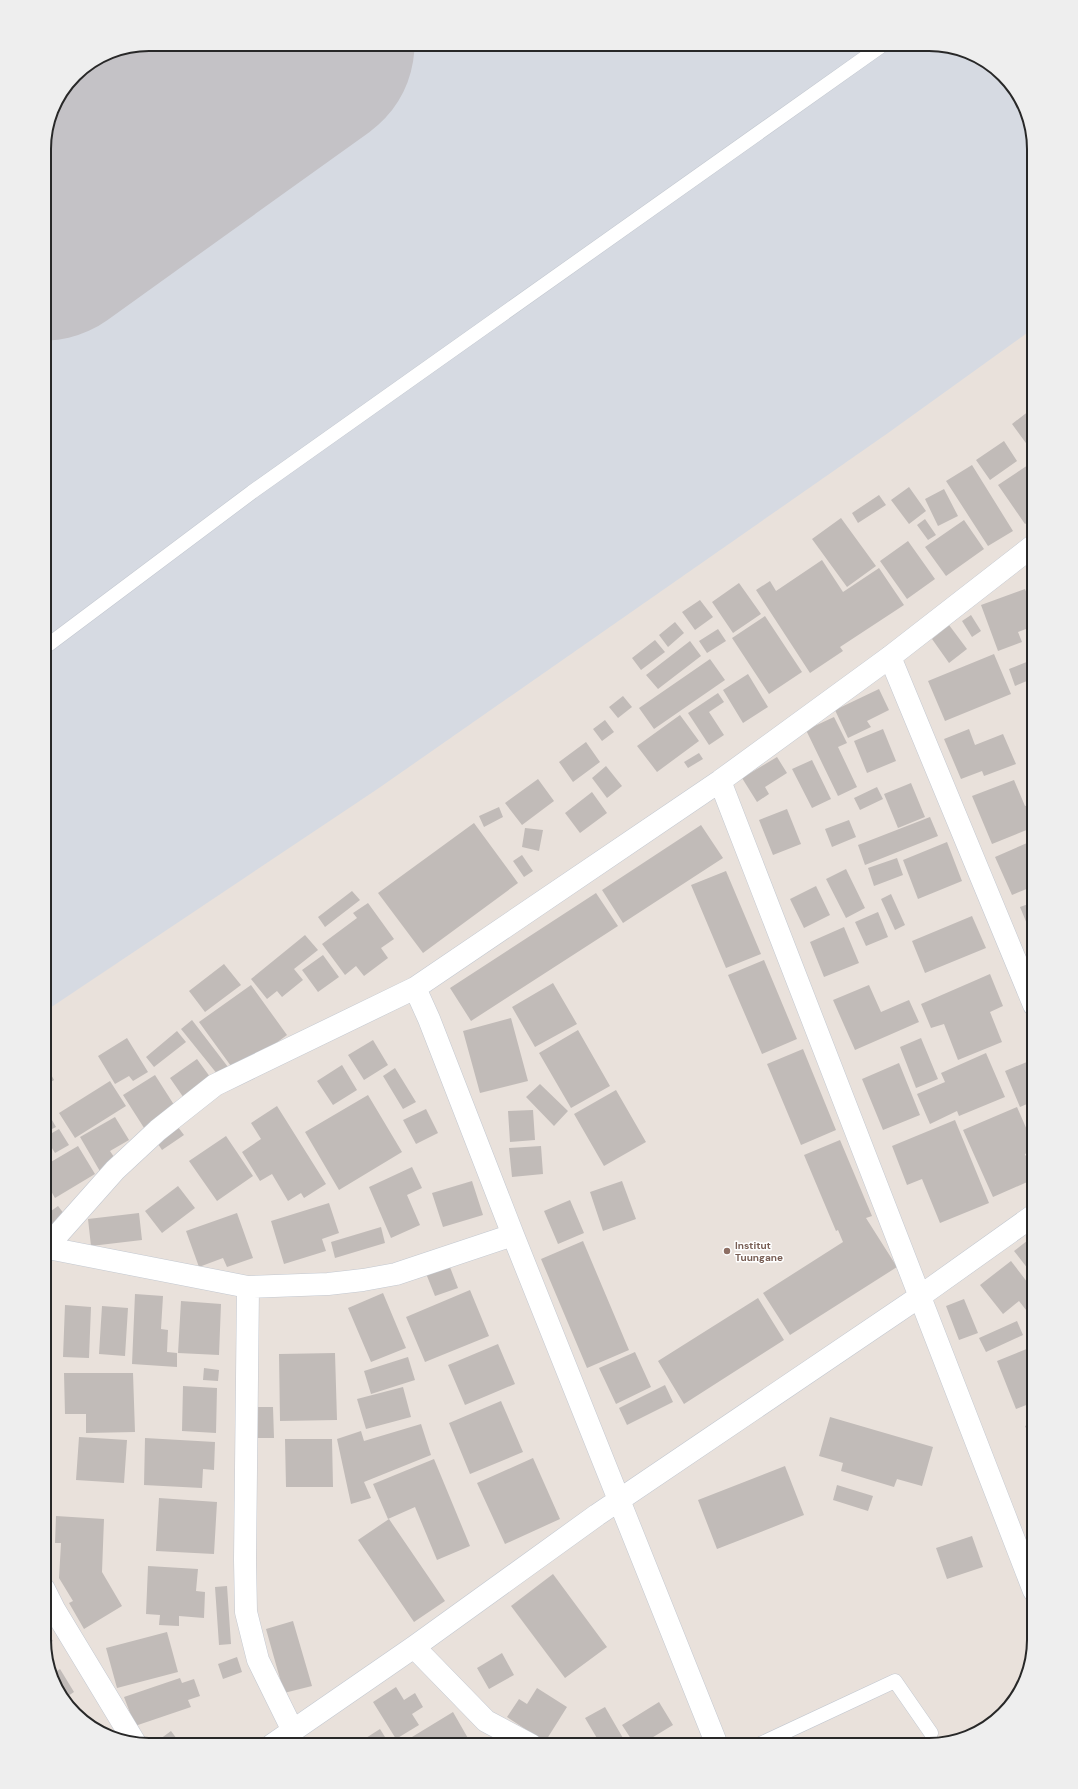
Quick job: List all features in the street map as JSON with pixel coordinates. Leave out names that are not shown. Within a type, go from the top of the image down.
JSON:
[{"type":"street","points":[[51,1243],[115,1170],[158,1130],[215,1085],[414,988],[720,781],[890,657],[1027,550]]},
{"type":"street","points":[[890,657],[1027,988]]},
{"type":"street","points":[[720,781],[1027,1574]]},
{"type":"street","points":[[414,988],[429,1019],[513,1235],[714,1738]]},
{"type":"street","points":[[282,1738],[414,1647],[597,1515],[620,1501],[919,1297],[1027,1220]]},
{"type":"street","points":[[51,1250],[248,1287],[328,1284],[396,1274],[513,1235]]},
{"type":"street","points":[[248,1287],[245,1560],[246,1612],[258,1660],[293,1731]]},
{"type":"street","points":[[51,1604],[132,1736]]},
{"type":"street","points":[[414,1647],[486,1721],[518,1738]]},
{"type":"lane","points":[[51,643],[252,492],[874,51]]},
{"type":"lane","points":[[773,1738],[895,1681],[931,1733]]},
{"type":"shaded area","points":[[142,51],[936,51],[961,56],[984,67],[994,75],[1011,94],[1017,105],[1024,123],[1026,136],[1027,333],[888,433],[376,790],[51,1007],[51,142],[54,123],[58,111],[67,94],[75,84],[94,67],[111,58],[123,54]]},
{"type":"building","points":[[1027,412],[1027,444],[1012,424]]},
{"type":"building","points":[[1004,441],[1017,461],[990,480],[976,460]]},
{"type":"building","points":[[972,465],[1013,531],[988,546],[946,481]]},
{"type":"building","points":[[1027,466],[1027,523],[1025,524],[998,485]]},
{"type":"building","points":[[909,487],[926,511],[909,524],[891,500]]},
{"type":"building","points":[[944,489],[958,516],[938,526],[925,499]]},
{"type":"building","points":[[879,495],[886,505],[858,523],[852,513]]},
{"type":"building","points":[[841,518],[876,566],[847,587],[812,539]]},
{"type":"building","points":[[925,519],[936,535],[928,540],[917,525]]},
{"type":"building","points":[[964,520],[984,549],[946,576],[925,547]]},
{"type":"building","points":[[908,541],[935,579],[907,599],[880,561]]},
{"type":"building","points":[[822,560],[843,592],[879,568],[904,605],[840,647],[843,651],[810,673],[756,590],[770,581],[776,591]]},
{"type":"building","points":[[739,583],[761,614],[733,633],[712,602]]},
{"type":"building","points":[[1025,589],[1027,594],[1027,629],[1018,632],[1022,642],[998,651],[981,605]]},
{"type":"building","points":[[700,600],[713,617],[695,630],[682,612]]},
{"type":"building","points":[[971,615],[981,631],[972,637],[962,621]]},
{"type":"building","points":[[765,616],[802,672],[769,694],[732,638]]},
{"type":"building","points":[[675,622],[684,633],[668,647],[659,635]]},
{"type":"building","points":[[949,625],[967,649],[949,663],[932,639]]},
{"type":"building","points":[[718,629],[726,641],[707,653],[699,641]]},
{"type":"building","points":[[655,640],[665,652],[641,670],[632,658]]},
{"type":"building","points":[[690,641],[701,656],[658,689],[646,675]]},
{"type":"building","points":[[994,654],[1011,694],[945,721],[928,681]]},
{"type":"building","points":[[710,659],[725,680],[654,729],[639,708]]},
{"type":"building","points":[[1027,662],[1027,681],[1015,686],[1009,669]]},
{"type":"building","points":[[748,674],[768,707],[743,723],[723,690]]},
{"type":"building","points":[[879,689],[889,710],[867,721],[871,727],[848,738],[835,710]]},
{"type":"building","points":[[718,693],[724,702],[709,712],[724,735],[709,745],[688,713]]},
{"type":"building","points":[[623,696],[632,707],[618,718],[609,707]]},
{"type":"building","points":[[680,715],[699,741],[657,772],[637,746]]},
{"type":"building","points":[[834,717],[847,743],[838,747],[857,787],[838,796],[806,730]]},
{"type":"building","points":[[605,720],[614,732],[602,741],[593,729]]},
{"type":"building","points":[[883,729],[896,761],[867,773],[854,741]]},
{"type":"building","points":[[969,729],[975,745],[1003,734],[1016,764],[984,776],[982,771],[961,779],[944,739]]},
{"type":"building","points":[[586,742],[600,762],[573,782],[559,762]]},
{"type":"building","points":[[699,753],[703,759],[688,768],[684,762]]},
{"type":"building","points":[[777,757],[787,773],[765,787],[769,794],[757,802],[742,778]]},
{"type":"building","points":[[812,760],[831,799],[812,808],[792,769]]},
{"type":"building","points":[[606,766],[622,786],[607,798],[592,778]]},
{"type":"building","points":[[538,779],[554,801],[522,825],[505,803]]},
{"type":"building","points":[[1014,780],[1025,806],[1027,805],[1027,830],[992,844],[972,796]]},
{"type":"building","points":[[911,783],[925,817],[898,828],[884,794]]},
{"type":"building","points":[[877,787],[883,799],[860,810],[854,798]]},
{"type":"building","points":[[592,792],[607,813],[580,833],[565,813]]},
{"type":"building","points":[[499,807],[503,817],[484,827],[479,816]]},
{"type":"building","points":[[787,809],[801,844],[773,855],[759,820]]},
{"type":"building","points":[[930,817],[938,836],[865,865],[858,845]]},
{"type":"building","points":[[849,820],[856,837],[832,847],[825,829]]},
{"type":"building","points":[[474,823],[518,883],[423,953],[378,893]]},
{"type":"building","points":[[701,825],[723,858],[623,923],[602,890]]},
{"type":"building","points":[[525,828],[543,830],[539,851],[522,847]]},
{"type":"building","points":[[947,842],[962,881],[918,899],[903,860]]},
{"type":"building","points":[[1027,843],[1027,889],[1012,895],[995,857]]},
{"type":"building","points":[[522,855],[533,871],[524,877],[513,861]]},
{"type":"building","points":[[897,858],[903,875],[874,886],[868,868]]},
{"type":"building","points":[[846,869],[865,908],[846,918],[826,879]]},
{"type":"building","points":[[726,871],[761,954],[726,968],[691,885]]},
{"type":"building","points":[[816,886],[830,915],[804,928],[790,899]]},
{"type":"building","points":[[352,891],[360,900],[325,927],[318,917]]},
{"type":"building","points":[[596,893],[618,926],[471,1021],[450,988]]},
{"type":"building","points":[[891,894],[905,925],[895,930],[881,899]]},
{"type":"building","points":[[368,903],[394,939],[381,948],[388,958],[364,976],[356,966],[345,975],[322,944],[357,918],[353,913]]},
{"type":"building","points":[[1027,904],[1027,924],[1020,907]]},
{"type":"building","points":[[878,912],[888,937],[866,946],[855,922]]},
{"type":"building","points":[[972,916],[986,948],[925,973],[912,941]]},
{"type":"building","points":[[844,927],[859,963],[824,977],[810,942]]},
{"type":"building","points":[[305,935],[318,950],[294,969],[303,980],[282,997],[277,991],[267,999],[251,979]]},
{"type":"building","points":[[323,955],[339,977],[318,992],[302,970]]},
{"type":"building","points":[[764,960],[797,1039],[762,1054],[728,975]]},
{"type":"building","points":[[224,964],[241,985],[205,1012],[189,991]]},
{"type":"building","points":[[990,974],[1003,1006],[990,1012],[1002,1042],[958,1060],[944,1024],[931,1028],[921,1004]]},
{"type":"building","points":[[553,983],[577,1024],[535,1047],[512,1007]]},
{"type":"building","points":[[251,985],[287,1035],[236,1073],[199,1022]]},
{"type":"building","points":[[869,985],[881,1012],[909,1000],[919,1022],[855,1050],[833,1000]]},
{"type":"building","points":[[511,1018],[528,1081],[480,1093],[463,1031]]},
{"type":"building","points":[[192,1020],[228,1067],[218,1075],[181,1029]]},
{"type":"building","points":[[578,1030],[610,1086],[571,1108],[539,1053]]},
{"type":"building","points":[[177,1031],[186,1042],[154,1067],[146,1057]]},
{"type":"building","points":[[127,1038],[148,1072],[133,1081],[129,1076],[115,1084],[98,1056]]},
{"type":"building","points":[[921,1038],[938,1079],[916,1088],[900,1047]]},
{"type":"building","points":[[373,1040],[388,1065],[364,1080],[348,1055]]},
{"type":"building","points":[[803,1049],[836,1130],[801,1145],[767,1064]]},
{"type":"building","points":[[986,1053],[1005,1097],[959,1116],[957,1111],[930,1124],[917,1094],[945,1082],[941,1073]]},
{"type":"building","points":[[197,1059],[213,1081],[186,1101],[170,1078]]},
{"type":"building","points":[[1027,1062],[1027,1104],[1020,1107],[1005,1071]]},
{"type":"building","points":[[899,1063],[920,1115],[883,1130],[862,1079]]},
{"type":"building","points":[[342,1065],[357,1090],[333,1105],[317,1081]]},
{"type":"building","points":[[395,1068],[416,1102],[403,1109],[383,1076]]},
{"type":"building","points":[[51,1074],[54,1080],[51,1082]]},
{"type":"building","points":[[155,1075],[178,1111],[146,1131],[123,1095]]},
{"type":"building","points":[[110,1081],[126,1106],[75,1138],[59,1113]]},
{"type":"building","points":[[540,1084],[568,1111],[554,1126],[526,1097]]},
{"type":"building","points":[[616,1090],[646,1142],[604,1166],[574,1114]]},
{"type":"building","points":[[368,1095],[402,1152],[339,1190],[305,1132]]},
{"type":"building","points":[[277,1106],[326,1184],[304,1198],[301,1193],[288,1201],[272,1174],[260,1181],[242,1152],[261,1139],[251,1123]]},
{"type":"building","points":[[1017,1107],[1027,1130],[1027,1153],[1025,1154],[1027,1159],[1027,1182],[993,1197],[963,1130]]},
{"type":"building","points":[[426,1109],[438,1133],[416,1144],[403,1120]]},
{"type":"building","points":[[533,1110],[535,1140],[510,1142],[508,1111]]},
{"type":"building","points":[[115,1117],[129,1140],[110,1151],[118,1163],[101,1173],[80,1137]]},
{"type":"building","points":[[51,1118],[56,1127],[51,1130]]},
{"type":"building","points":[[955,1120],[989,1203],[940,1223],[922,1179],[907,1185],[892,1146]]},
{"type":"building","points":[[175,1123],[184,1135],[162,1150],[154,1138]]},
{"type":"building","points":[[59,1129],[69,1145],[55,1153],[51,1147],[51,1134]]},
{"type":"building","points":[[226,1136],[253,1176],[217,1201],[189,1161]]},
{"type":"building","points":[[840,1140],[872,1216],[866,1218],[897,1267],[790,1335],[763,1293],[843,1242],[838,1230],[836,1231],[804,1155]]},
{"type":"building","points":[[78,1146],[95,1174],[55,1198],[51,1191],[51,1162]]},
{"type":"building","points":[[541,1146],[543,1174],[512,1177],[509,1148]]},
{"type":"building","points":[[412,1167],[422,1188],[407,1195],[420,1225],[391,1238],[369,1187]]},
{"type":"building","points":[[472,1181],[483,1215],[443,1227],[432,1193]]},
{"type":"building","points":[[622,1181],[636,1219],[603,1231],[590,1192]]},
{"type":"building","points":[[178,1186],[195,1208],[162,1233],[145,1211]]},
{"type":"building","points":[[570,1200],[584,1233],[558,1244],[544,1211]]},
{"type":"building","points":[[329,1203],[339,1233],[322,1239],[326,1251],[284,1264],[271,1221]]},
{"type":"building","points":[[58,1206],[68,1219],[51,1231],[51,1211]]},
{"type":"building","points":[[139,1213],[142,1240],[91,1246],[88,1219]]},
{"type":"building","points":[[237,1213],[253,1258],[227,1267],[223,1258],[199,1267],[186,1231]]},
{"type":"building","points":[[381,1227],[385,1243],[335,1258],[331,1242]]},
{"type":"building","points":[[583,1241],[629,1350],[587,1368],[541,1259]]},
{"type":"building","points":[[1027,1241],[1027,1268],[1014,1251]]},
{"type":"building","points":[[1011,1261],[1027,1282],[1027,1311],[1019,1301],[1003,1314],[980,1285]]},
{"type":"building","points":[[448,1262],[458,1288],[435,1296],[425,1271]]},
{"type":"building","points":[[470,1290],[489,1336],[425,1362],[406,1317]]},
{"type":"building","points":[[383,1293],[406,1348],[371,1362],[348,1308]]},
{"type":"building","points":[[135,1294],[163,1296],[161,1329],[168,1330],[167,1352],[177,1353],[177,1367],[132,1364]]},
{"type":"building","points":[[758,1298],[784,1340],[684,1404],[658,1361]]},
{"type":"building","points":[[964,1299],[978,1333],[959,1340],[946,1306]]},
{"type":"building","points":[[181,1301],[221,1304],[219,1355],[178,1353]]},
{"type":"building","points":[[65,1305],[91,1307],[89,1358],[63,1357]]},
{"type":"building","points":[[102,1306],[128,1308],[125,1356],[99,1354]]},
{"type":"building","points":[[1017,1321],[1023,1335],[986,1352],[979,1338]]},
{"type":"building","points":[[498,1344],[515,1384],[465,1405],[448,1365]]},
{"type":"building","points":[[1027,1349],[1027,1405],[1016,1409],[997,1361]]},
{"type":"building","points":[[635,1352],[651,1387],[616,1404],[599,1368]]},
{"type":"building","points":[[335,1353],[337,1420],[280,1421],[279,1354]]},
{"type":"building","points":[[408,1357],[415,1380],[371,1394],[364,1371]]},
{"type":"building","points":[[204,1368],[219,1370],[218,1381],[203,1380]]},
{"type":"building","points":[[64,1373],[133,1373],[135,1432],[86,1433],[86,1414],[65,1414]]},
{"type":"building","points":[[665,1385],[673,1402],[627,1425],[619,1408]]},
{"type":"building","points":[[183,1386],[217,1388],[216,1433],[182,1431]]},
{"type":"building","points":[[403,1387],[411,1417],[366,1429],[357,1399]]},
{"type":"building","points":[[501,1401],[523,1452],[470,1474],[449,1423]]},
{"type":"building","points":[[253,1407],[273,1407],[274,1438],[254,1438]]},
{"type":"building","points":[[830,1417],[933,1447],[922,1486],[897,1479],[894,1487],[841,1471],[843,1463],[819,1456]]},
{"type":"building","points":[[421,1424],[431,1455],[364,1482],[371,1498],[351,1504],[337,1439],[361,1431],[364,1441]]},
{"type":"building","points":[[79,1437],[127,1440],[124,1483],[76,1480]]},
{"type":"building","points":[[145,1438],[215,1442],[214,1470],[203,1469],[202,1488],[144,1485]]},
{"type":"building","points":[[285,1439],[332,1439],[333,1487],[286,1487]]},
{"type":"building","points":[[533,1458],[560,1519],[505,1544],[477,1483]]},
{"type":"building","points":[[434,1459],[470,1546],[437,1560],[415,1507],[388,1519],[373,1484]]},
{"type":"building","points":[[785,1466],[804,1515],[717,1549],[698,1500]]},
{"type":"building","points":[[837,1485],[873,1496],[868,1511],[833,1500]]},
{"type":"building","points":[[159,1498],[217,1502],[214,1554],[156,1551]]},
{"type":"building","points":[[56,1516],[104,1519],[102,1572],[122,1606],[84,1629],[69,1603],[73,1601],[59,1578],[61,1543],[55,1543]]},
{"type":"building","points":[[389,1519],[445,1601],[414,1622],[358,1540]]},
{"type":"building","points":[[972,1536],[983,1567],[947,1579],[936,1548]]},
{"type":"building","points":[[148,1566],[198,1569],[196,1591],[205,1592],[204,1618],[179,1616],[179,1626],[159,1625],[160,1615],[146,1614]]},
{"type":"building","points":[[553,1574],[607,1647],[565,1678],[511,1606]]},
{"type":"building","points":[[227,1586],[231,1644],[219,1645],[215,1587]]},
{"type":"building","points":[[293,1621],[312,1686],[284,1693],[266,1629]]},
{"type":"building","points":[[167,1632],[178,1672],[117,1688],[106,1648]]},
{"type":"building","points":[[502,1653],[514,1675],[489,1689],[477,1668]]},
{"type":"building","points":[[237,1657],[242,1672],[223,1679],[218,1664]]},
{"type":"building","points":[[60,1669],[74,1692],[68,1696],[56,1672]]},
{"type":"building","points":[[180,1678],[182,1683],[194,1679],[200,1696],[188,1700],[191,1707],[135,1726],[124,1697]]},
{"type":"building","points":[[396,1687],[404,1700],[415,1693],[423,1707],[412,1714],[419,1725],[395,1738],[373,1702]]},
{"type":"building","points":[[537,1688],[567,1707],[548,1738],[539,1738],[507,1717],[519,1699],[527,1704]]},
{"type":"building","points":[[659,1702],[673,1725],[652,1738],[630,1738],[622,1725]]},
{"type":"building","points":[[605,1707],[623,1738],[597,1738],[585,1718]]},
{"type":"building","points":[[453,1712],[468,1738],[413,1738]]},
{"type":"building","points":[[380,1729],[386,1738],[366,1738]]},
{"type":"building","points":[[171,1731],[176,1738],[162,1738]]},
{"type":"runway","points":[[51,227],[296,51]]},
{"type":"place","name":"Institut Tuungane","points":[[727,1251]]}]
